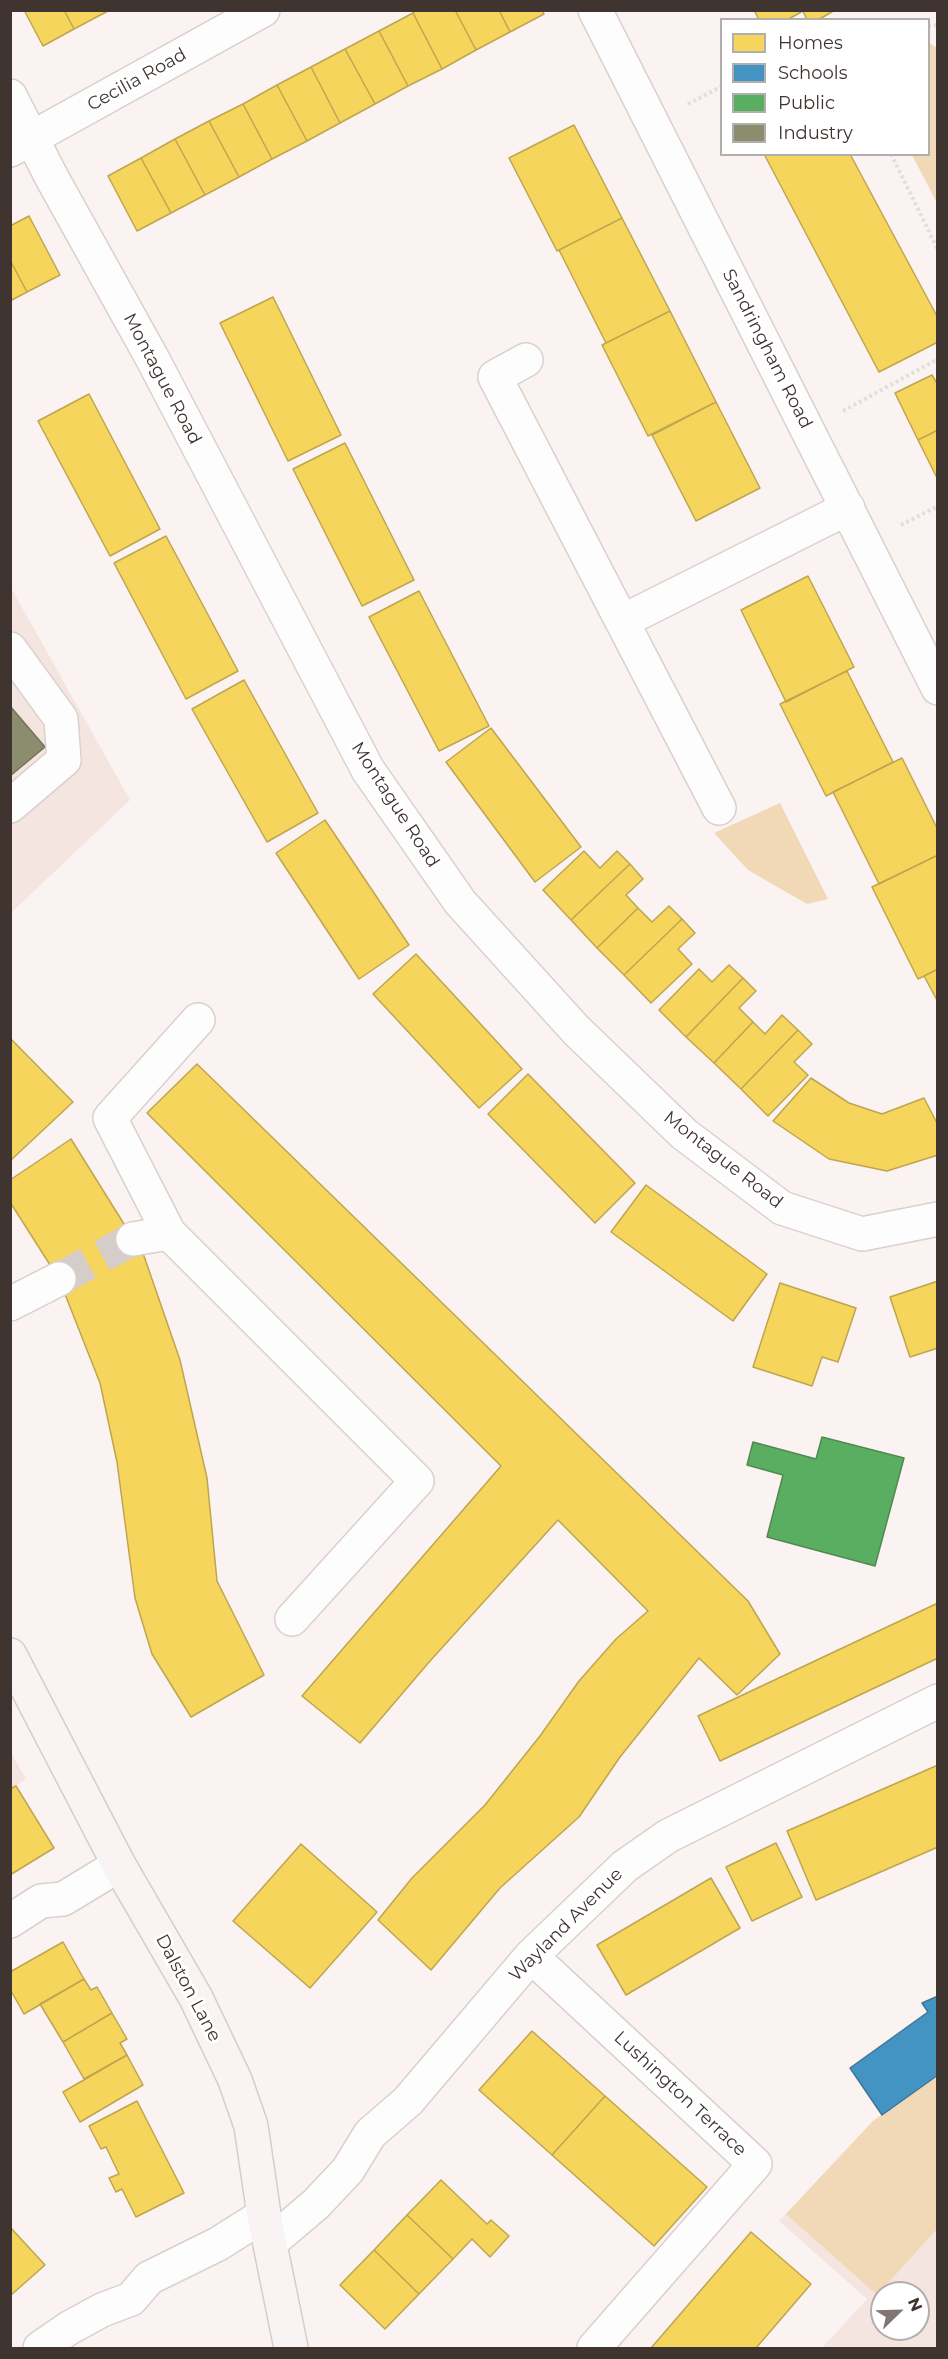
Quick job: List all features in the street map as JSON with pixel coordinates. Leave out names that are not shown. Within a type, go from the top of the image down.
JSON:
[{"type":"main road","name":"Dalston Lane","points":[[10,1655],[119,1865],[196,1998],[235,2080],[251,2126],[267,2229],[291,2349]]},
{"type":"street","name":"Cecilia Road","points":[[21,144],[263,10]]},
{"type":"street","name":"Sandringham Road","points":[[596,10],[938,688]]},
{"type":"street","name":"Montague Road","points":[[10,96],[21,144],[151,357],[368,770],[460,902],[576,1030],[684,1134],[782,1208],[862,1234],[938,1219]]},
{"type":"street","points":[[526,360],[495,377],[719,808]]},
{"type":"street","points":[[623,621],[848,508]]},
{"type":"street","points":[[10,648],[61,719],[64,760],[10,806]]},
{"type":"street","points":[[198,1020],[110,1118],[169,1233],[417,1481],[292,1619]]},
{"type":"street","points":[[133,1239],[169,1233]]},
{"type":"street","points":[[10,1304],[59,1280]]},
{"type":"street","name":"Wayland Avenue","points":[[40,2349],[69,2328],[102,2310],[131,2299],[148,2278],[218,2244],[267,2229],[316,2204],[348,2170],[370,2134],[408,2101],[531,1956],[625,1866],[668,1836],[938,1701]]},
{"type":"street","points":[[10,1921],[41,1901],[63,1899],[119,1865]]},
{"type":"street","name":"Lushington Terrace","points":[[531,1956],[755,2164],[594,2349]]},
{"type":"path","points":[[892,156],[938,249]]},
{"type":"path","points":[[809,431],[938,359]]},
{"type":"shaded area","points":[[930,44],[937,48],[937,203],[913,156],[930,156]]},
{"type":"shaded area","points":[[10,586],[130,800],[11,913],[10,913]]},
{"type":"shaded area","points":[[780,803],[828,899],[807,904],[748,870],[714,833]]},
{"type":"shaded area","points":[[10,1751],[26,1779],[11,1789],[10,1789]]},
{"type":"shaded area","points":[[937,2075],[937,2348],[822,2348],[867,2299],[779,2221],[873,2121]]},
{"type":"shaded area","points":[[937,2075],[937,2229],[890,2281],[870,2281],[870,2289],[786,2214],[873,2121]]},
{"type":"building: Homes","points":[[24,10],[64,10],[74,29],[43,46]]},
{"type":"building: Homes","points":[[64,10],[108,10],[108,11],[74,29]]},
{"type":"building: Homes","points":[[417,10],[455,10],[476,50],[442,69],[413,13]]},
{"type":"building: Homes","points":[[455,10],[499,10],[510,32],[476,50]]},
{"type":"building: Homes","points":[[499,10],[542,10],[544,14],[510,32]]},
{"type":"building: Homes","points":[[754,10],[835,10],[821,18],[806,18],[803,11],[791,18],[758,18]]},
{"type":"building: Homes","points":[[413,13],[442,69],[408,86],[379,31]]},
{"type":"building: Homes","points":[[379,31],[408,86],[375,104],[345,49]]},
{"type":"building: Homes","points":[[345,49],[375,104],[340,123],[311,67]]},
{"type":"building: Homes","points":[[311,67],[340,123],[307,141],[277,85]]},
{"type":"building: Homes","points":[[277,85],[307,141],[272,159],[243,104]]},
{"type":"building: Homes","points":[[243,104],[272,159],[239,177],[209,121]]},
{"type":"building: Homes","points":[[209,121],[239,177],[205,195],[175,139]]},
{"type":"building: Homes","points":[[574,125],[622,218],[557,251],[509,158]]},
{"type":"building: Homes","points":[[175,139],[205,195],[171,213],[141,158]]},
{"type":"building: Homes","points":[[765,156],[851,156],[938,318],[938,342],[879,372]]},
{"type":"building: Homes","points":[[141,158],[171,213],[137,231],[108,176]]},
{"type":"building: Homes","points":[[29,216],[60,275],[27,292],[10,260],[10,226]]},
{"type":"building: Homes","points":[[622,218],[670,311],[606,343],[559,250]]},
{"type":"building: Homes","points":[[10,260],[27,292],[10,301]]},
{"type":"building: Homes","points":[[273,297],[341,435],[288,461],[220,323]]},
{"type":"building: Homes","points":[[670,311],[716,402],[648,436],[602,345]]},
{"type":"building: Homes","points":[[932,375],[938,385],[938,430],[918,440],[895,393]]},
{"type":"building: Homes","points":[[89,394],[160,529],[110,556],[38,421]]},
{"type":"building: Homes","points":[[716,402],[760,488],[696,521],[652,435]]},
{"type":"building: Homes","points":[[938,430],[938,480],[918,440]]},
{"type":"building: Homes","points":[[345,443],[414,580],[362,606],[293,469]]},
{"type":"building: Homes","points":[[166,536],[238,671],[186,699],[114,563]]},
{"type":"building: Homes","points":[[808,576],[854,667],[786,702],[741,610]]},
{"type":"building: Homes","points":[[419,591],[489,726],[439,751],[369,617]]},
{"type":"building: Homes","points":[[847,671],[893,762],[826,796],[780,704]]},
{"type":"building: Homes","points":[[244,680],[318,813],[267,842],[192,709]]},
{"type":"building: Homes","points":[[491,728],[581,847],[535,882],[446,762]]},
{"type":"building: Homes","points":[[902,758],[938,830],[938,855],[879,884],[833,792]]},
{"type":"building: Homes","points":[[325,820],[409,945],[359,979],[276,853]]},
{"type":"building: Homes","points":[[584,851],[600,868],[617,851],[630,864],[571,920],[543,890]]},
{"type":"building: Homes","points":[[938,855],[938,969],[918,979],[872,887]]},
{"type":"building: Homes","points":[[630,864],[643,879],[626,895],[638,908],[597,948],[571,920]]},
{"type":"building: Homes","points":[[669,906],[682,919],[624,975],[597,948],[638,908],[652,922]]},
{"type":"building: Homes","points":[[682,919],[695,933],[678,949],[692,964],[651,1003],[624,975]]},
{"type":"building: Homes","points":[[416,954],[522,1069],[479,1108],[373,994]]},
{"type":"building: Homes","points":[[729,965],[743,978],[686,1037],[659,1010],[699,969],[712,982]]},
{"type":"building: Homes","points":[[938,969],[938,1002],[924,976]]},
{"type":"building: Homes","points":[[743,978],[756,991],[739,1008],[753,1022],[714,1063],[686,1037]]},
{"type":"building: Homes","points":[[782,1015],[798,1030],[741,1089],[714,1063],[753,1022],[765,1034]]},
{"type":"building: Homes","points":[[798,1030],[812,1044],[794,1062],[808,1075],[768,1116],[741,1089]]},
{"type":"building: Homes","points":[[10,1038],[73,1102],[10,1161]]},
{"type":"building: Homes","points":[[197,1064],[748,1601],[780,1654],[737,1695],[699,1658],[620,1757],[579,1817],[500,1888],[431,1970],[378,1920],[412,1878],[485,1805],[540,1736],[579,1681],[616,1639],[648,1611],[558,1520],[430,1661],[360,1743],[302,1696],[501,1466],[147,1113]]},
{"type":"building: Homes","points":[[528,1074],[635,1183],[595,1223],[488,1114]]},
{"type":"building: Homes","points":[[811,1078],[849,1103],[882,1114],[924,1098],[938,1125],[938,1155],[887,1171],[829,1159],[773,1121]]},
{"type":"building: Homes","points":[[71,1139],[144,1256],[180,1360],[207,1478],[217,1581],[264,1675],[191,1717],[152,1654],[135,1598],[117,1462],[100,1383],[59,1279],[10,1202],[10,1180]]},
{"type":"building: Homes","points":[[646,1185],[767,1274],[733,1321],[611,1232]]},
{"type":"building: Homes","points":[[938,1281],[938,1348],[910,1357],[890,1297]]},
{"type":"building: Homes","points":[[780,1283],[856,1308],[838,1362],[822,1357],[812,1386],[753,1367]]},
{"type":"building: Homes","points":[[938,1603],[938,1658],[720,1761],[698,1716]]},
{"type":"building: Homes","points":[[938,1765],[938,1847],[816,1900],[787,1831]]},
{"type":"building: Homes","points":[[16,1786],[54,1848],[10,1875],[10,1789]]},
{"type":"building: Homes","points":[[776,1843],[802,1897],[752,1921],[726,1867]]},
{"type":"building: Homes","points":[[301,1844],[377,1912],[310,1988],[233,1921]]},
{"type":"building: Homes","points":[[711,1878],[740,1928],[626,1995],[597,1945]]},
{"type":"building: Homes","points":[[63,1942],[84,1979],[24,2014],[10,1989],[10,1972]]},
{"type":"building: Homes","points":[[84,1979],[91,1990],[97,1987],[112,2013],[63,2042],[40,2004]]},
{"type":"building: Homes","points":[[112,2013],[127,2039],[120,2043],[127,2055],[84,2079],[63,2042]]},
{"type":"building: Homes","points":[[532,2031],[605,2096],[552,2155],[479,2090]]},
{"type":"building: Homes","points":[[127,2055],[143,2085],[80,2122],[63,2092]]},
{"type":"building: Homes","points":[[605,2096],[707,2187],[654,2246],[552,2155]]},
{"type":"building: Homes","points":[[137,2101],[184,2193],[136,2217],[122,2189],[116,2192],[109,2178],[119,2174],[106,2147],[101,2149],[89,2126]]},
{"type":"building: Homes","points":[[441,2180],[487,2224],[491,2220],[509,2236],[490,2257],[472,2239],[453,2259],[407,2215]]},
{"type":"building: Homes","points":[[407,2215],[453,2259],[419,2294],[374,2250]]},
{"type":"building: Homes","points":[[10,2227],[45,2265],[10,2296]]},
{"type":"building: Homes","points":[[751,2232],[811,2284],[756,2348],[651,2348]]},
{"type":"building: Homes","points":[[374,2250],[419,2294],[385,2329],[340,2285]]},
{"type":"building: Schools","points":[[938,1996],[938,2075],[882,2115],[850,2068],[928,2012],[922,2003]]},
{"type":"building: Public","points":[[822,1437],[904,1458],[875,1566],[767,1537],[783,1475],[747,1465],[753,1442],[816,1459]]},
{"type":"building: Industry","points":[[10,706],[45,747],[10,776]]},
{"type":"tunnel","points":[[59,1279],[133,1239]]}]
